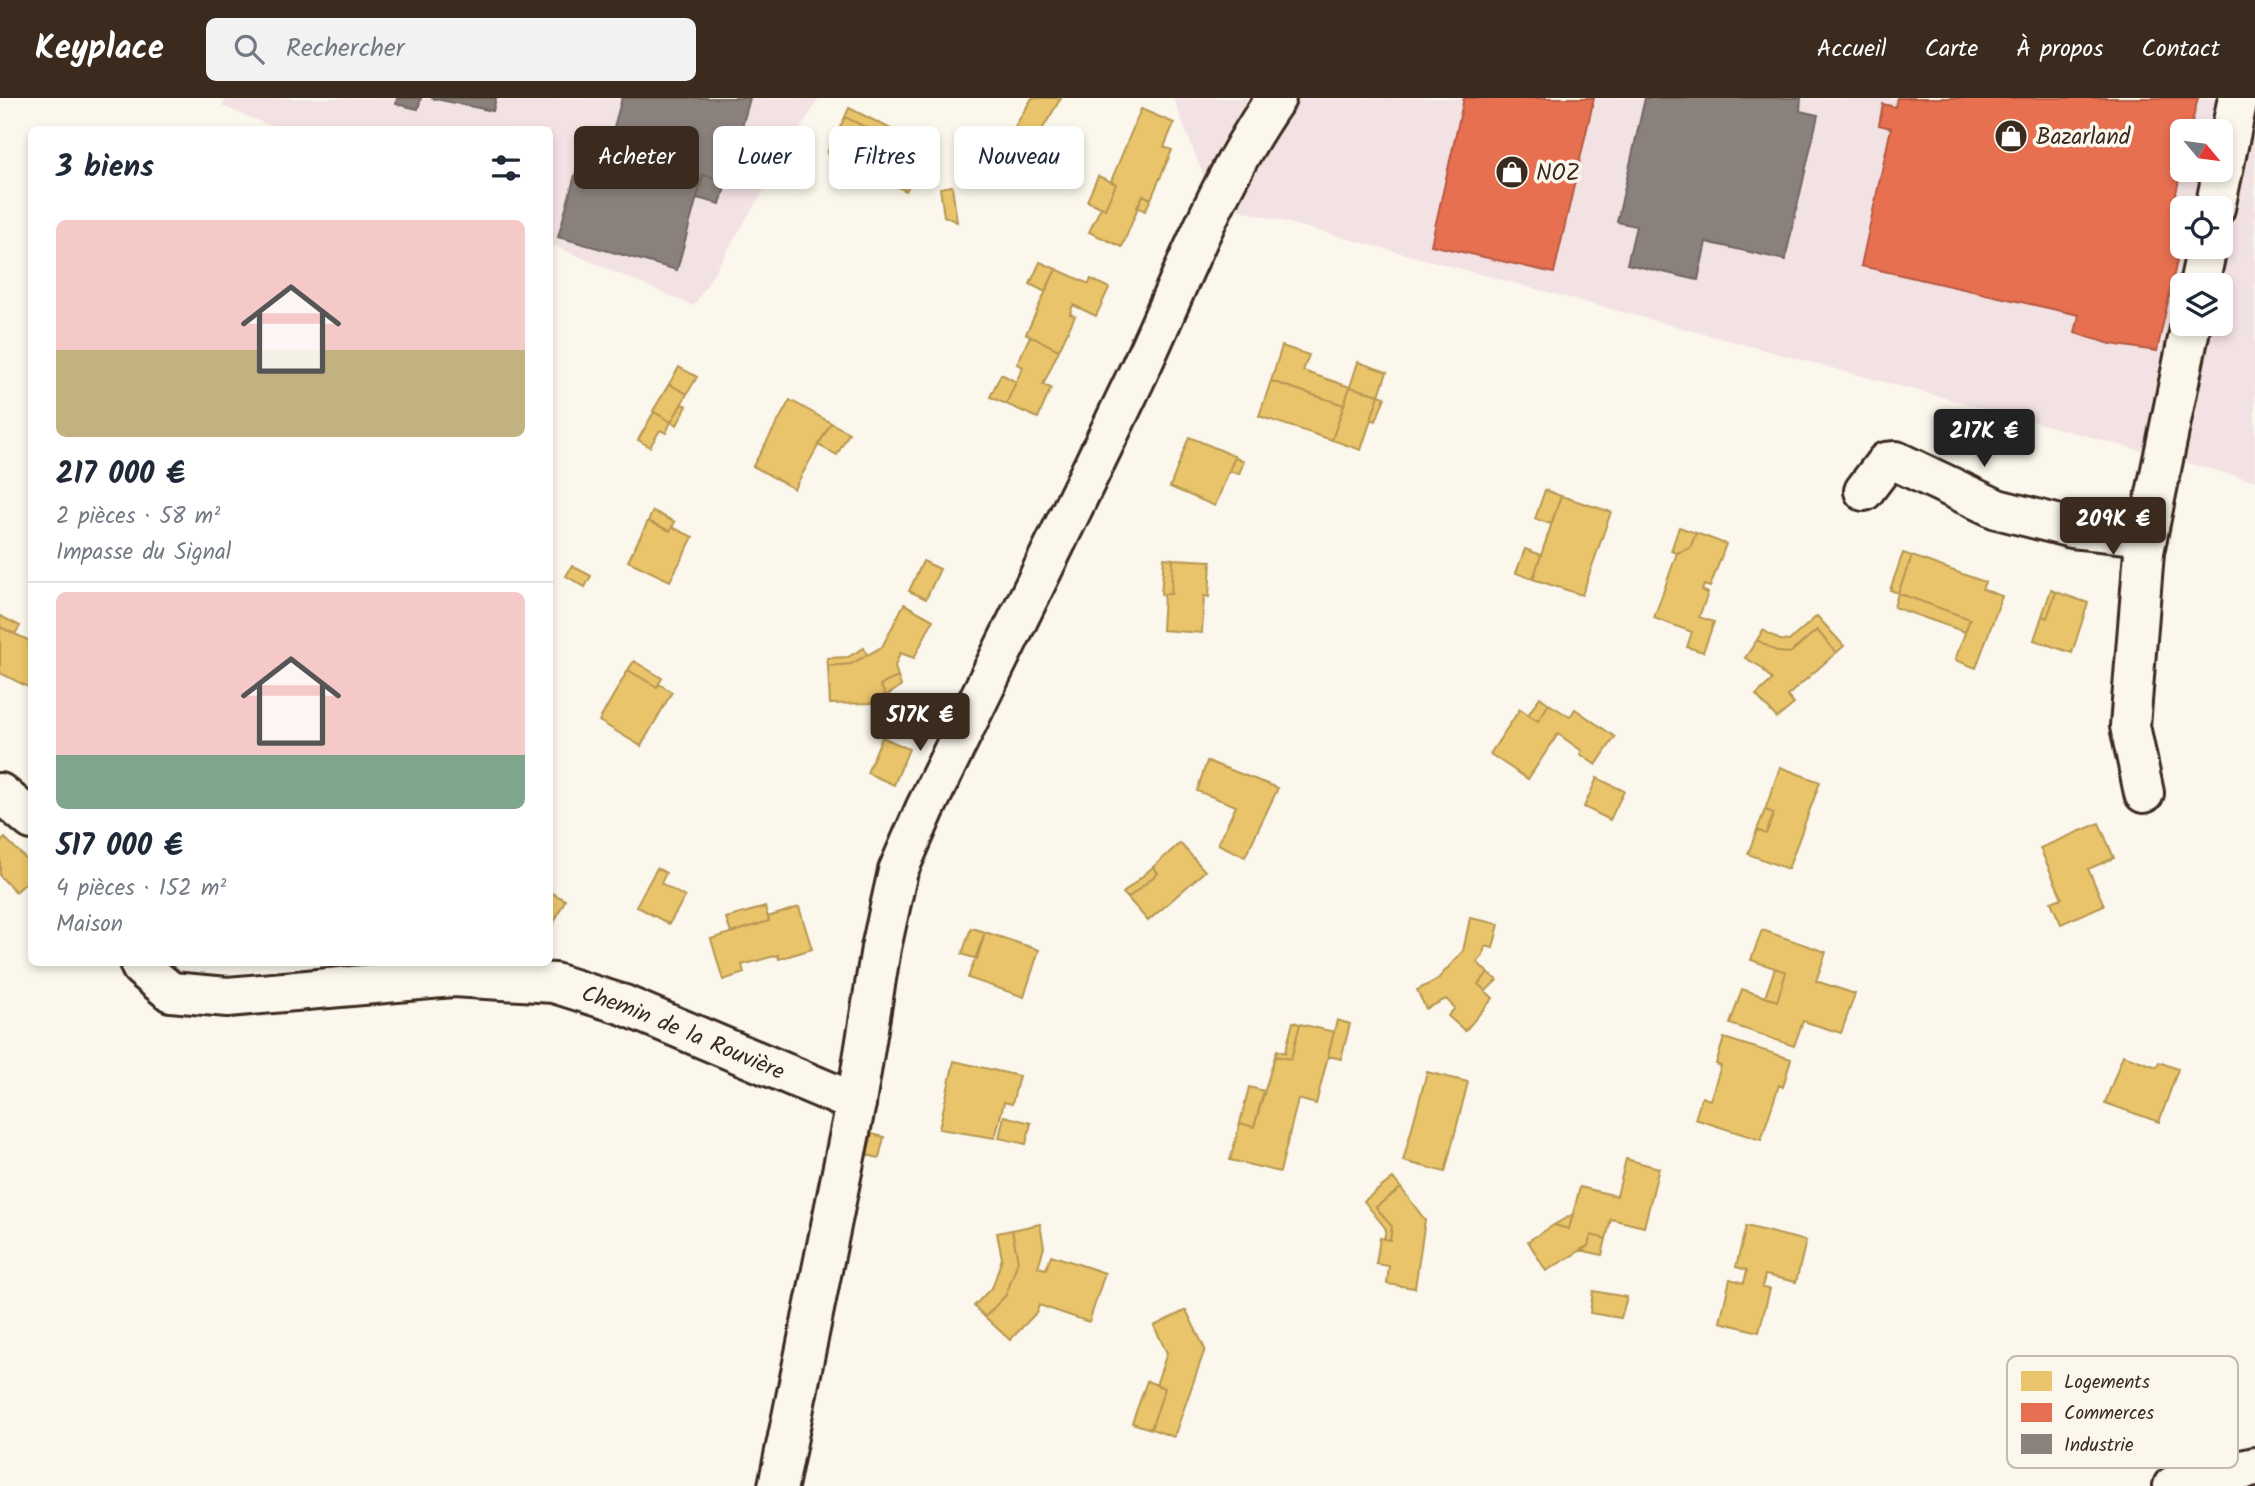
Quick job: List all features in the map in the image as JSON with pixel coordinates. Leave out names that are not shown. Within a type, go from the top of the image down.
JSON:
[{"type":"street","points":[[778,1486],[856,1103],[881,948],[898,871],[925,809],[1138,372],[1204,229],[1253,130],[1276,98]]},
{"type":"street","points":[[2218,196],[2238,98]]},
{"type":"street","points":[[2144,793],[2130,726],[2144,552],[2189,336]]},
{"type":"street","points":[[1864,491],[1886,462],[1896,461],[1997,509],[2072,528],[2147,536]]},
{"type":"street","points":[[0,793],[28,817]]},
{"type":"street","name":"Chemin de la Rouvière","points":[[141,966],[172,992],[228,998],[453,977],[554,983],[624,1005],[856,1103]]},
{"type":"street","points":[[2173,1486],[2255,1467]]},
{"type":"shaded area","points":[[226,98],[819,98],[802,126],[713,126],[713,189],[764,189],[694,306],[553,245],[553,126],[271,126],[222,106]]},
{"type":"shaded area","points":[[1173,98],[2255,98],[2255,481],[1214,203]]},
{"type":"building: Logements","points":[[1032,98],[1061,98],[1044,126],[1015,126]]},
{"type":"building: Logements","points":[[849,108],[885,126],[863,126],[845,117]]},
{"type":"building: Logements","points":[[1141,109],[1174,123],[1164,147],[1172,150],[1151,199],[1143,195],[1122,247],[1089,232],[1101,207],[1105,209],[1116,184],[1111,181]]},
{"type":"building: Logements","points":[[845,117],[863,126],[840,126]]},
{"type":"building: Logements","points":[[1098,176],[1116,184],[1105,209],[1087,201]]},
{"type":"building: Logements","points":[[952,186],[957,222],[944,216],[940,188]]},
{"type":"building: Logements","points":[[1143,195],[1151,199],[1145,211],[1137,207]]},
{"type":"building: Logements","points":[[1040,262],[1056,269],[1045,292],[1030,284]]},
{"type":"building: Logements","points":[[1056,269],[1089,284],[1091,279],[1109,288],[1096,316],[1073,305],[1070,314],[1075,316],[1059,350],[1026,334]]},
{"type":"building: Logements","points":[[1030,336],[1059,350],[1043,385],[1051,388],[1038,418],[1006,404],[1023,367],[1017,364]]},
{"type":"building: Logements","points":[[1282,346],[1309,355],[1303,371],[1350,387],[1344,405],[1271,381]]},
{"type":"building: Logements","points":[[1358,362],[1387,372],[1379,395],[1350,387]]},
{"type":"building: Logements","points":[[679,367],[697,377],[687,394],[669,384]]},
{"type":"building: Logements","points":[[1001,374],[1016,382],[1006,404],[990,397]]},
{"type":"building: Logements","points":[[1271,381],[1344,405],[1332,440],[1259,416]]},
{"type":"building: Logements","points":[[669,384],[687,394],[671,422],[653,411]]},
{"type":"building: Logements","points":[[1350,387],[1379,395],[1361,450],[1332,440]]},
{"type":"building: Logements","points":[[1379,395],[1385,397],[1376,421],[1371,419]]},
{"type":"building: Logements","points":[[790,400],[831,423],[794,489],[753,466]]},
{"type":"building: Logements","points":[[682,404],[687,406],[677,425],[671,422]]},
{"type":"building: Logements","points":[[654,412],[671,422],[666,433],[660,430],[650,447],[638,440]]},
{"type":"building: Logements","points":[[831,423],[849,433],[837,455],[818,445]]},
{"type":"building: Logements","points":[[1189,437],[1235,456],[1215,506],[1170,487]]},
{"type":"building: Logements","points":[[1235,457],[1244,461],[1239,474],[1229,471]]},
{"type":"building: Logements","points":[[1545,490],[1561,496],[1551,524],[1535,519]]},
{"type":"building: Logements","points":[[1561,496],[1611,512],[1582,595],[1533,579]]},
{"type":"building: Logements","points":[[653,511],[675,522],[670,531],[648,521]]},
{"type":"building: Logements","points":[[648,521],[670,531],[672,527],[693,537],[670,581],[628,561]]},
{"type":"building: Logements","points":[[1679,527],[1696,533],[1690,548],[1677,553],[1671,551]]},
{"type":"building: Logements","points":[[1696,533],[1726,544],[1710,587],[1704,585],[1702,590],[1708,593],[1699,617],[1714,622],[1703,652],[1687,647],[1692,632],[1654,618],[1677,553],[1690,548]]},
{"type":"building: Logements","points":[[1525,549],[1541,555],[1533,579],[1516,573]]},
{"type":"building: Logements","points":[[1903,553],[1912,556],[1898,593],[1890,590]]},
{"type":"building: Logements","points":[[1912,556],[1985,582],[1982,589],[2002,596],[1976,668],[1955,660],[1970,619],[1898,593]]},
{"type":"building: Logements","points":[[1164,558],[1173,559],[1171,594],[1161,594]]},
{"type":"building: Logements","points":[[1173,559],[1211,561],[1209,597],[1204,596],[1202,633],[1162,630],[1164,594],[1171,594]]},
{"type":"building: Logements","points":[[923,561],[940,569],[926,599],[909,591]]},
{"type":"building: Logements","points":[[572,566],[591,576],[585,587],[566,576]]},
{"type":"building: Logements","points":[[2051,590],[2056,592],[2047,618],[2042,616]]},
{"type":"building: Logements","points":[[2056,592],[2088,603],[2072,653],[2034,640],[2042,616],[2047,618]]},
{"type":"building: Logements","points":[[1898,593],[1970,619],[1965,632],[1894,607]]},
{"type":"building: Logements","points":[[904,604],[933,620],[914,658],[900,653],[895,666],[898,677],[880,685],[886,696],[876,703],[830,704],[828,666],[851,664],[882,647]]},
{"type":"building: Logements","points":[[0,616],[20,626],[15,634],[0,627]]},
{"type":"building: Logements","points":[[1817,616],[1844,646],[1836,653],[1817,630],[1790,653],[1778,652],[1757,640],[1763,630],[1780,640],[1789,641]]},
{"type":"building: Logements","points":[[0,627],[28,640],[28,687],[0,673]]},
{"type":"building: Logements","points":[[1817,630],[1836,653],[1787,696],[1794,704],[1777,718],[1756,695],[1772,680],[1761,667],[1745,658],[1757,640],[1778,652],[1790,653]]},
{"type":"building: Logements","points":[[864,648],[867,655],[851,664],[828,666],[827,658],[848,657]]},
{"type":"building: Logements","points":[[634,661],[662,678],[657,687],[628,670]]},
{"type":"building: Logements","points":[[628,670],[657,687],[659,684],[672,692],[641,746],[599,721]]},
{"type":"building: Logements","points":[[898,677],[901,686],[886,696],[880,685]]},
{"type":"building: Logements","points":[[1540,697],[1549,704],[1538,721],[1528,715]]},
{"type":"building: Logements","points":[[1549,704],[1570,717],[1575,709],[1615,737],[1596,765],[1558,734],[1528,779],[1490,754],[1520,709],[1538,721]]},
{"type":"building: Logements","points":[[882,737],[909,749],[894,785],[867,773]]},
{"type":"building: Logements","points":[[1207,761],[1278,788],[1245,857],[1218,844],[1236,806],[1197,791]]},
{"type":"building: Logements","points":[[1780,767],[1820,782],[1788,869],[1748,854],[1757,830],[1766,834],[1774,813],[1765,810]]},
{"type":"building: Logements","points":[[1597,778],[1624,791],[1610,820],[1584,807]]},
{"type":"building: Logements","points":[[1765,810],[1774,813],[1766,834],[1757,830]]},
{"type":"building: Logements","points":[[2099,823],[2114,858],[2088,869],[2104,905],[2061,924],[2051,902],[2062,898],[2040,848]]},
{"type":"building: Logements","points":[[5,838],[28,861],[28,881],[16,892],[0,876],[0,843]]},
{"type":"building: Logements","points":[[1180,843],[1205,871],[1148,921],[1128,898],[1158,873],[1153,867]]},
{"type":"building: Logements","points":[[1153,867],[1158,873],[1128,898],[1123,893]]},
{"type":"building: Logements","points":[[657,868],[666,873],[661,883],[685,897],[669,924],[636,906]]},
{"type":"building: Logements","points":[[553,894],[565,900],[553,925]]},
{"type":"building: Logements","points":[[765,907],[769,921],[731,933],[726,918]]},
{"type":"building: Logements","points":[[799,907],[812,949],[779,959],[778,955],[742,965],[744,973],[723,980],[711,939],[769,921],[768,917]]},
{"type":"building: Logements","points":[[1470,918],[1499,924],[1493,948],[1485,946],[1483,955],[1477,962],[1488,973],[1478,984],[1493,998],[1465,1031],[1448,1016],[1455,1008],[1446,999],[1426,1009],[1417,990],[1437,980],[1463,951]]},
{"type":"building: Logements","points":[[971,928],[985,932],[977,959],[962,954]]},
{"type":"building: Logements","points":[[1762,930],[1826,952],[1816,981],[1855,994],[1841,1033],[1803,1021],[1794,1046],[1730,1024],[1742,989],[1777,1001],[1786,972],[1751,960]]},
{"type":"building: Logements","points":[[985,932],[1039,950],[1024,997],[968,978]]},
{"type":"building: Logements","points":[[1775,968],[1786,972],[1777,1001],[1765,997]]},
{"type":"building: Logements","points":[[1488,973],[1497,980],[1486,991],[1478,984]]},
{"type":"building: Logements","points":[[1337,1020],[1350,1024],[1341,1059],[1328,1056]]},
{"type":"building: Logements","points":[[1293,1022],[1300,1024],[1291,1059],[1275,1056],[1277,1050],[1285,1053]]},
{"type":"building: Logements","points":[[1300,1024],[1334,1032],[1316,1104],[1298,1099],[1280,1172],[1230,1160],[1240,1123],[1254,1127],[1275,1056],[1291,1059]]},
{"type":"building: Logements","points":[[1724,1038],[1791,1059],[1783,1087],[1779,1085],[1761,1140],[1695,1119],[1702,1097],[1710,1100],[1721,1066],[1716,1064]]},
{"type":"building: Logements","points":[[2123,1055],[2157,1067],[2159,1062],[2178,1069],[2159,1122],[2105,1103]]},
{"type":"building: Logements","points":[[954,1061],[1019,1076],[1012,1104],[1004,1102],[995,1138],[939,1129]]},
{"type":"building: Logements","points":[[1427,1072],[1468,1082],[1445,1172],[1403,1161]]},
{"type":"building: Logements","points":[[1249,1087],[1264,1091],[1254,1127],[1240,1123]]},
{"type":"building: Logements","points":[[1004,1116],[1031,1123],[1026,1144],[999,1138]]},
{"type":"building: Logements","points":[[872,1134],[884,1137],[879,1158],[867,1155]]},
{"type":"building: Logements","points":[[1626,1159],[1659,1168],[1644,1227],[1611,1219],[1606,1239],[1591,1235],[1588,1246],[1546,1271],[1528,1241],[1554,1225],[1569,1229],[1580,1187],[1617,1196]]},
{"type":"building: Logements","points":[[1393,1178],[1401,1188],[1376,1207],[1392,1227],[1390,1240],[1384,1239],[1386,1229],[1364,1201]]},
{"type":"building: Logements","points":[[1401,1188],[1425,1220],[1415,1288],[1387,1284],[1389,1266],[1376,1264],[1380,1238],[1390,1240],[1392,1227],[1376,1207]]},
{"type":"building: Logements","points":[[1573,1214],[1569,1229],[1554,1225]]},
{"type":"building: Logements","points":[[1040,1224],[1044,1247],[1038,1267],[1046,1269],[1051,1255],[1105,1273],[1089,1322],[1039,1305],[1037,1312],[1010,1340],[985,1317],[1006,1295],[1018,1261],[1012,1230]]},
{"type":"building: Logements","points":[[1746,1226],[1806,1241],[1796,1282],[1765,1275],[1762,1288],[1770,1289],[1759,1332],[1720,1322],[1730,1279],[1744,1283],[1747,1270],[1736,1267]]},
{"type":"building: Logements","points":[[1012,1230],[1018,1261],[1006,1295],[985,1317],[974,1306],[993,1286],[1002,1258],[997,1233]]},
{"type":"building: Logements","points":[[1591,1235],[1606,1239],[1602,1255],[1580,1250],[1588,1246]]},
{"type":"building: Logements","points":[[1593,1291],[1627,1297],[1621,1318],[1590,1313]]},
{"type":"building: Logements","points":[[1186,1310],[1205,1349],[1174,1437],[1151,1429],[1165,1388],[1156,1385],[1167,1353],[1154,1326]]},
{"type":"building: Logements","points":[[1147,1381],[1165,1388],[1151,1429],[1132,1423]]},
{"type":"building: Commerces","name":"NOZ","points":[[1464,98],[1594,98],[1554,273],[1431,245]]},
{"type":"building: Commerces","points":[[1897,98],[2198,98],[2193,119],[2170,119],[2170,182],[2179,182],[2175,196],[2170,196],[2170,259],[2177,259],[2174,273],[2170,273],[2170,292],[2157,351],[2111,344],[2075,333],[2079,315],[1861,266],[1891,128],[1879,125],[1883,104],[1895,107]]},
{"type":"building: Industrie","points":[[397,98],[421,98],[418,109],[396,104]]},
{"type":"building: Industrie","points":[[431,98],[496,98],[493,111]]},
{"type":"building: Industrie","points":[[622,98],[750,98],[742,126],[713,126],[713,178],[703,175],[677,270],[558,237],[574,179],[574,189],[699,189],[699,126],[614,126]]},
{"type":"building: Industrie","points":[[1645,98],[1801,98],[1800,111],[1818,115],[1785,260],[1706,242],[1698,280],[1627,264],[1636,226],[1617,222]]},
{"type":"building: Industrie","points":[[703,175],[713,178],[713,189],[725,189],[720,204],[697,198]]},
{"type":"place","name":"Bazarland","points":[[2011,136]]},
{"type":"place","name":"NOZ","points":[[1512,172]]}]
